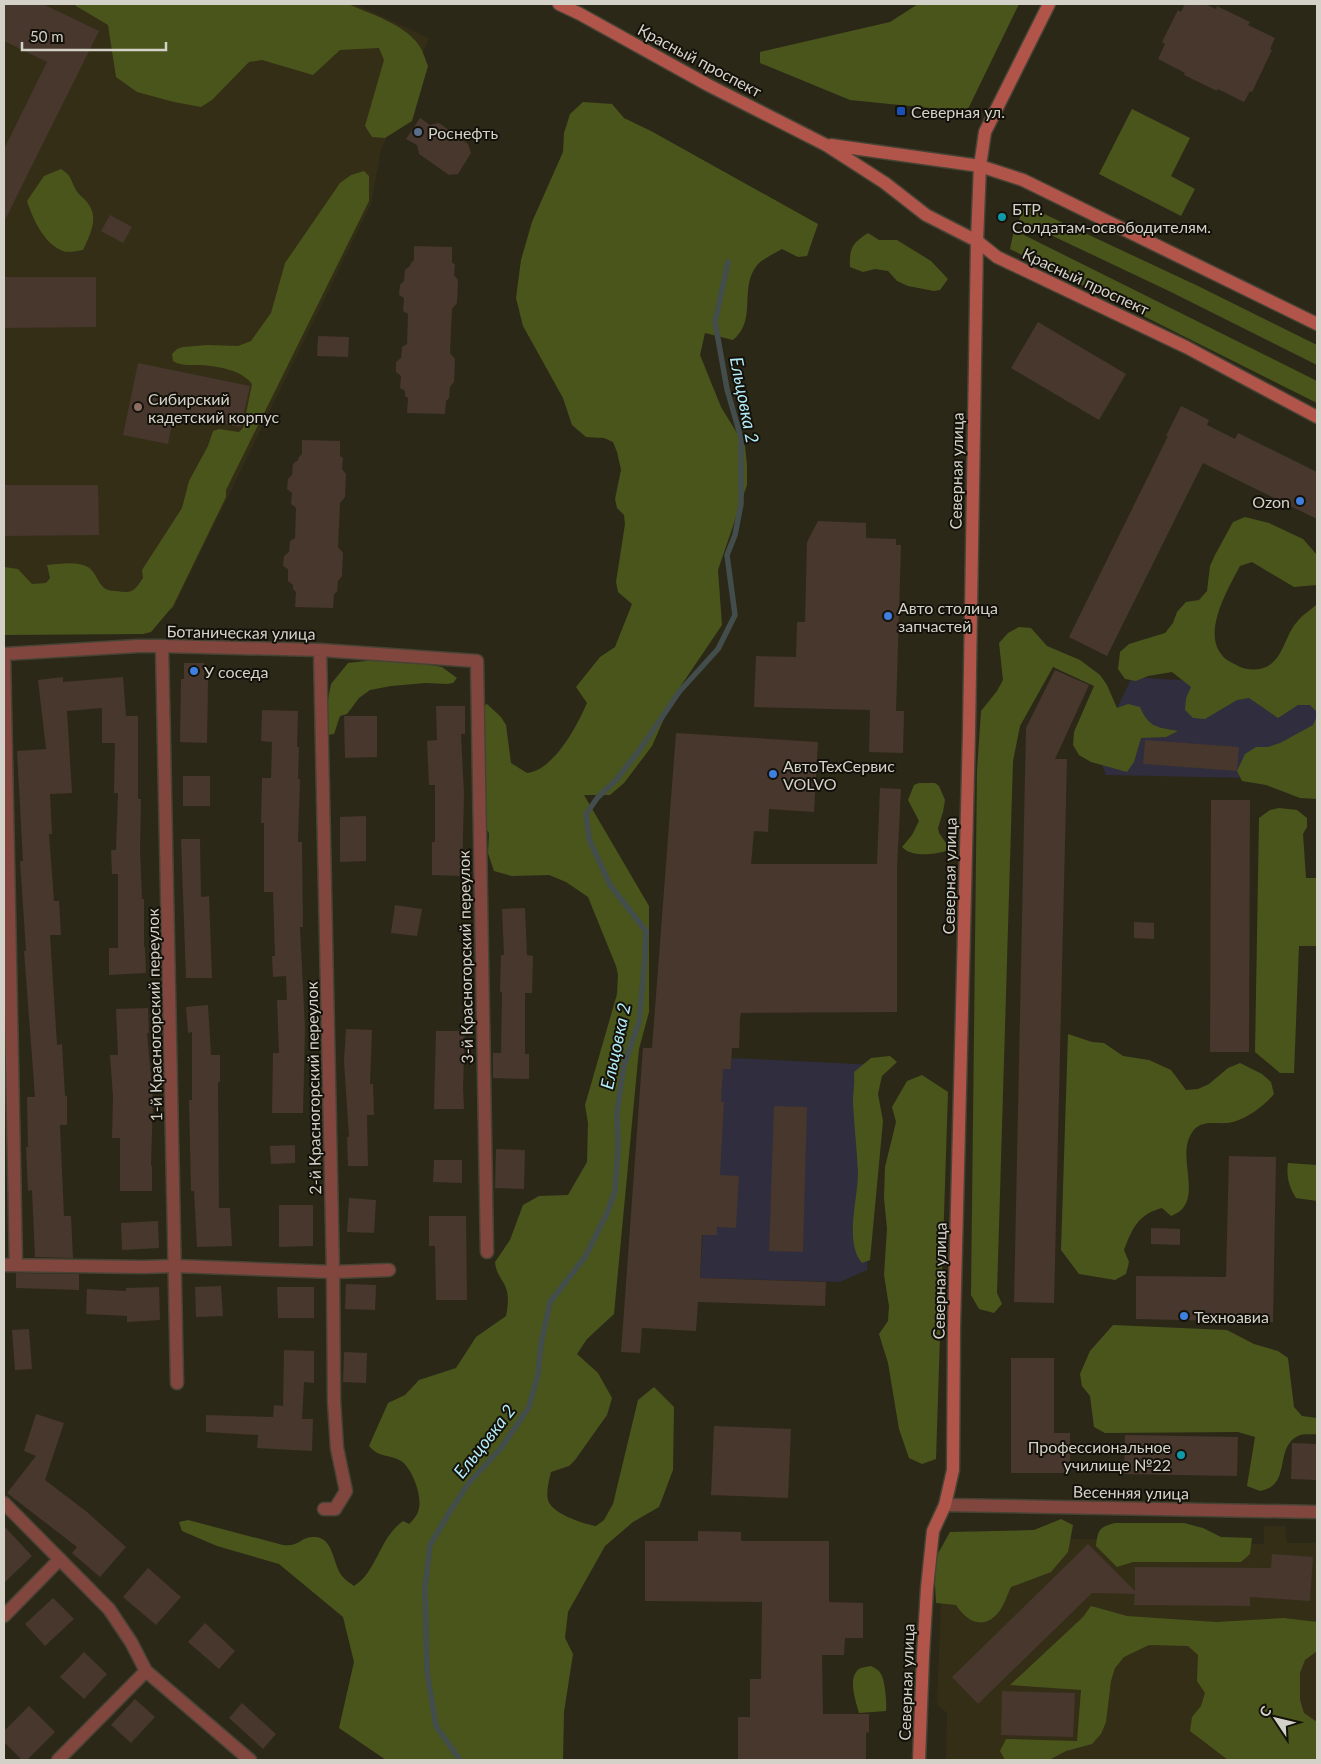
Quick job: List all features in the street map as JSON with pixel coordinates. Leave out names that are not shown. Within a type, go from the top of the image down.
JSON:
[{"type":"main road","name":"Красный проспект","points":[[559,4],[708,85],[826,144],[885,183],[926,215],[977,242],[997,257],[1186,347],[1317,417]]},
{"type":"main road","name":"Северная улица","points":[[920,1760],[922,1656],[933,1531],[945,1505],[952,1470],[980,166],[985,132],[1049,4]]},
{"type":"main road","name":"Красный проспект","points":[[826,144],[980,166],[1031,182],[1317,324]]},
{"type":"street","name":"Ботаническая улица","points":[[4,654],[162,646],[320,650],[477,661]]},
{"type":"street","name":"1-й Красногорский переулок","points":[[162,646],[177,1383]]},
{"type":"street","name":"2-й Красногорский переулок","points":[[320,650],[334,1401],[337,1448],[346,1492],[335,1509],[324,1509]]},
{"type":"street","points":[[4,654],[10,1265],[142,1268],[175,1266],[333,1272],[389,1270]]},
{"type":"street","name":"3-й Красногорский переулок","points":[[477,661],[487,1252]]},
{"type":"street","points":[[4,1503],[109,1609],[131,1642],[146,1671],[250,1760]]},
{"type":"street","name":"Весенняя улица","points":[[945,1505],[1317,1512]]},
{"type":"street","points":[[4,1616],[60,1559]]},
{"type":"street","points":[[58,1760],[146,1671]]},
{"type":"shaded area","name":"Сибирский кадетский корпус","points":[[4,4],[355,4],[429,38],[381,150],[371,204],[173,609],[4,612]]},
{"type":"shaded area","points":[[1132,677],[1317,689],[1317,787],[1249,778],[1106,775],[1102,766],[1107,729]]},
{"type":"shaded area","points":[[732,1058],[877,1065],[867,1270],[840,1282],[700,1278],[712,1094],[723,1069],[731,1069]]},
{"type":"shaded area","points":[[1264,1526],[1285,1526],[1287,1543],[1317,1543],[1317,1760],[946,1760],[947,1713],[937,1704],[942,1577],[975,1536],[1264,1544]]},
{"type":"green space","points":[[76,4],[348,4],[386,20],[405,31],[420,46],[428,66],[412,121],[385,138],[372,137],[365,126],[384,60],[379,48],[340,50],[313,75],[262,60],[249,62],[212,100],[201,107],[137,92],[116,77],[108,25],[76,6]]},
{"type":"green space","points":[[918,4],[1019,4],[968,109],[930,108],[850,100],[760,63],[760,52],[890,22]]},
{"type":"green space","points":[[583,102],[612,104],[624,118],[651,131],[818,224],[807,256],[798,257],[782,249],[758,264],[752,273],[749,283],[745,323],[733,340],[705,333],[700,355],[721,407],[745,446],[747,465],[747,485],[718,570],[722,625],[674,696],[652,746],[624,783],[610,795],[584,795],[649,906],[649,1012],[639,1049],[614,1314],[587,1339],[577,1354],[598,1373],[612,1398],[607,1415],[575,1460],[569,1466],[551,1472],[547,1497],[550,1505],[555,1509],[583,1523],[596,1526],[604,1520],[613,1504],[638,1400],[654,1387],[674,1407],[673,1470],[659,1507],[633,1522],[605,1546],[568,1612],[565,1638],[573,1654],[564,1712],[563,1760],[386,1760],[339,1728],[354,1662],[343,1617],[279,1564],[217,1546],[182,1531],[179,1522],[188,1520],[283,1545],[293,1545],[309,1537],[320,1538],[329,1545],[339,1571],[345,1579],[354,1586],[362,1580],[388,1536],[403,1521],[409,1524],[414,1519],[420,1503],[418,1489],[405,1464],[397,1459],[380,1454],[369,1446],[388,1403],[405,1395],[419,1380],[456,1368],[476,1337],[506,1316],[507,1291],[495,1262],[510,1240],[523,1205],[539,1196],[568,1195],[587,1162],[588,1123],[585,1105],[617,994],[618,975],[616,966],[588,897],[566,882],[549,875],[512,876],[494,871],[488,853],[489,833],[479,820],[475,802],[485,766],[478,753],[479,708],[487,704],[501,717],[506,725],[511,763],[527,773],[537,770],[546,764],[563,746],[587,703],[576,687],[600,657],[615,647],[632,604],[618,592],[616,582],[625,524],[624,515],[617,508],[615,499],[621,470],[617,452],[613,442],[604,438],[586,437],[572,425],[563,398],[523,326],[516,298],[521,260],[532,222],[563,152],[564,133],[570,114]]},
{"type":"green space","points":[[1132,109],[1190,138],[1171,176],[1195,189],[1181,216],[1099,174]]},
{"type":"green space","points":[[61,169],[69,176],[77,192],[92,210],[92,228],[83,250],[65,252],[50,243],[36,223],[27,201],[44,176]]},
{"type":"green space","points":[[364,171],[369,176],[369,201],[226,490],[226,497],[173,606],[151,632],[143,634],[4,635],[4,567],[18,569],[32,584],[46,583],[50,578],[47,565],[76,564],[89,568],[107,590],[129,592],[137,587],[143,578],[142,570],[182,508],[189,481],[208,446],[213,431],[219,429],[239,432],[243,428],[252,384],[242,375],[229,370],[214,366],[176,363],[173,361],[172,354],[177,349],[183,347],[207,345],[238,346],[251,341],[271,313],[285,263],[340,183],[351,175]]},
{"type":"green space","points":[[1025,205],[1198,286],[1317,345],[1317,365],[1171,292],[1019,220]]},
{"type":"green space","points":[[1014,230],[1317,381],[1317,403],[1010,249]]},
{"type":"green space","points":[[868,233],[879,240],[897,240],[931,261],[948,279],[940,290],[934,291],[908,286],[897,281],[888,271],[875,269],[863,272],[850,267],[850,255],[855,243]]},
{"type":"green space","points":[[1245,517],[1269,523],[1303,539],[1317,555],[1317,585],[1294,587],[1252,562],[1240,566],[1219,610],[1215,635],[1217,646],[1225,658],[1242,668],[1263,668],[1275,660],[1293,627],[1301,617],[1317,604],[1317,712],[1310,705],[1298,705],[1278,718],[1249,698],[1237,700],[1205,719],[1193,718],[1185,710],[1186,698],[1191,687],[1172,672],[1148,676],[1136,681],[1125,679],[1118,669],[1120,652],[1129,644],[1165,633],[1173,623],[1177,612],[1186,602],[1199,600],[1207,591],[1210,566],[1215,555],[1233,522]]},
{"type":"green space","points":[[1019,627],[1031,628],[1047,646],[1080,660],[1100,675],[1107,685],[1117,708],[1128,704],[1140,707],[1150,723],[1164,729],[1178,731],[1166,737],[1141,738],[1134,762],[1127,772],[1091,762],[1079,755],[1073,745],[1074,732],[1094,686],[1053,667],[1020,726],[1013,761],[997,1293],[1002,1304],[994,1313],[979,1309],[971,1295],[977,771],[981,711],[1003,680],[999,643],[1008,633]]},
{"type":"green space","points":[[392,658],[442,667],[457,678],[453,683],[447,684],[426,683],[370,690],[359,698],[347,714],[340,716],[334,734],[326,735],[325,715],[331,684],[348,663]]},
{"type":"green space","points":[[1317,716],[1317,799],[1300,798],[1266,785],[1242,781],[1237,771],[1245,754],[1256,747],[1268,747],[1280,743],[1313,725]]},
{"type":"green space","points":[[919,783],[935,783],[939,786],[945,800],[938,828],[939,833],[948,846],[946,851],[917,854],[902,847],[912,835],[919,821],[908,800],[914,785]]},
{"type":"green space","points":[[1279,808],[1297,810],[1307,818],[1307,827],[1303,834],[1306,878],[1317,878],[1317,946],[1299,946],[1294,1073],[1280,1073],[1255,1052],[1259,818],[1270,810]]},
{"type":"green space","points":[[1068,1034],[1092,1042],[1104,1043],[1123,1056],[1149,1060],[1171,1070],[1186,1090],[1198,1089],[1209,1084],[1228,1068],[1240,1063],[1262,1074],[1271,1082],[1274,1094],[1244,1118],[1227,1123],[1204,1124],[1195,1129],[1191,1134],[1186,1152],[1189,1182],[1187,1200],[1182,1209],[1171,1216],[1162,1208],[1147,1214],[1137,1223],[1124,1250],[1129,1262],[1126,1274],[1115,1280],[1079,1274],[1061,1250]]},
{"type":"green space","points":[[890,1056],[897,1062],[882,1076],[878,1094],[883,1121],[870,1260],[862,1263],[854,1244],[853,1232],[858,1173],[853,1103],[854,1072],[871,1058]]},
{"type":"green space","points":[[922,1075],[948,1092],[936,1459],[922,1464],[909,1458],[899,1429],[888,1363],[879,1334],[888,1321],[889,1306],[884,1275],[887,1229],[884,1198],[885,1167],[896,1122],[892,1107],[907,1081]]},
{"type":"green space","points":[[1288,1163],[1317,1165],[1317,1201],[1296,1198],[1289,1181]]},
{"type":"green space","points":[[1113,1325],[1227,1330],[1254,1344],[1278,1351],[1288,1358],[1294,1407],[1302,1416],[1317,1418],[1317,1434],[1300,1435],[1287,1446],[1276,1482],[1270,1488],[1260,1491],[1247,1486],[1255,1437],[1238,1432],[1105,1433],[1094,1427],[1090,1396],[1082,1386],[1080,1374],[1090,1351]]},
{"type":"green space","points":[[1061,1519],[1073,1525],[1068,1552],[1051,1572],[1011,1587],[1002,1607],[992,1618],[987,1621],[976,1622],[965,1616],[956,1605],[936,1603],[936,1557],[950,1532],[1034,1530]]},
{"type":"green space","points":[[1115,1523],[1184,1523],[1203,1528],[1221,1537],[1252,1538],[1250,1554],[1241,1562],[1133,1562],[1117,1567],[1096,1546],[1100,1530]]},
{"type":"green space","points":[[1091,1606],[1127,1616],[1216,1622],[1284,1618],[1317,1622],[1317,1651],[1305,1660],[1300,1673],[1300,1700],[1304,1713],[1317,1722],[1317,1760],[1228,1760],[1190,1731],[1192,1717],[1201,1706],[1205,1693],[1197,1681],[1198,1655],[1188,1646],[1149,1645],[1124,1657],[1115,1668],[1111,1681],[1106,1722],[1101,1734],[1092,1744],[1066,1751],[1049,1760],[1005,1760],[1000,1751],[1006,1739],[1077,1741],[1081,1690],[1010,1685],[1083,1617]]},
{"type":"green space","points":[[871,1666],[879,1671],[882,1677],[886,1711],[859,1713],[853,1690],[855,1673],[863,1667]]},
{"type":"building","points":[[4,4],[43,4],[99,31],[4,222],[4,149],[47,62],[4,41]]},
{"type":"building","points":[[1185,4],[1205,4],[1216,9],[1217,6],[1250,22],[1248,25],[1275,38],[1270,49],[1272,50],[1252,92],[1250,91],[1244,102],[1184,75],[1185,73],[1158,59],[1165,44],[1162,42],[1178,10],[1181,12]]},
{"type":"building","points":[[420,118],[430,125],[439,123],[468,144],[471,153],[458,174],[449,175],[419,154],[417,145],[406,139]]},
{"type":"building","points":[[110,215],[132,227],[123,243],[101,231]]},
{"type":"building","points":[[414,246],[452,247],[452,262],[455,265],[454,275],[458,280],[457,303],[452,309],[450,353],[455,359],[454,382],[450,387],[449,398],[446,401],[445,414],[407,413],[408,398],[405,396],[405,391],[400,388],[401,376],[396,372],[396,362],[401,358],[402,347],[407,344],[408,314],[403,311],[404,298],[399,295],[400,285],[404,281],[405,270],[414,260]]},
{"type":"building","points":[[4,277],[96,277],[96,327],[4,328]]},
{"type":"building","points":[[1038,322],[1126,374],[1099,420],[1011,368]]},
{"type":"building","points":[[318,336],[349,337],[348,357],[317,356]]},
{"type":"building","points":[[138,363],[250,386],[241,427],[174,413],[168,444],[123,435]]},
{"type":"building","points":[[1181,406],[1209,420],[1207,425],[1235,439],[1238,433],[1317,472],[1317,519],[1203,463],[1107,656],[1069,637]]},
{"type":"building","points":[[302,440],[340,441],[340,456],[343,458],[342,469],[346,474],[345,497],[340,503],[338,547],[343,553],[342,576],[338,581],[337,592],[334,594],[333,608],[295,607],[296,592],[293,589],[293,585],[288,581],[288,569],[283,566],[284,556],[289,552],[290,541],[295,538],[296,508],[291,504],[292,493],[287,489],[288,479],[292,475],[293,464],[302,454]]},
{"type":"building","points":[[4,485],[98,485],[99,535],[4,536]]},
{"type":"building","points":[[818,521],[866,523],[866,538],[896,539],[896,545],[901,545],[896,711],[904,711],[903,753],[869,752],[870,710],[754,707],[756,656],[796,657],[797,622],[805,622],[807,542]]},
{"type":"building","points":[[184,663],[204,663],[204,679],[208,680],[207,743],[180,742],[181,679],[184,679]]},
{"type":"building","points":[[1055,670],[1089,685],[1055,759],[1067,759],[1054,1303],[1014,1302],[1026,728]]},
{"type":"building","points":[[63,677],[63,682],[123,677],[126,716],[138,716],[138,799],[141,799],[140,849],[142,899],[144,899],[146,973],[109,975],[109,948],[118,948],[118,874],[112,874],[111,850],[116,850],[118,793],[114,793],[115,743],[102,743],[102,708],[67,711],[72,793],[50,794],[52,834],[49,834],[54,901],[59,901],[61,935],[50,935],[57,1045],[62,1044],[65,1096],[67,1096],[67,1125],[60,1125],[64,1216],[71,1216],[73,1258],[35,1257],[32,1190],[28,1191],[26,1147],[28,1147],[27,1097],[35,1097],[24,951],[26,951],[20,861],[23,861],[17,751],[46,749],[38,680]]},
{"type":"building","points":[[436,706],[465,706],[465,734],[461,734],[464,794],[462,876],[432,875],[432,842],[435,842],[435,785],[429,785],[427,741],[437,740]]},
{"type":"building","points":[[262,710],[298,711],[297,747],[299,747],[298,779],[300,779],[298,842],[302,842],[303,927],[300,927],[305,1028],[303,1113],[272,1113],[273,1053],[279,1053],[277,1000],[287,1000],[286,976],[273,977],[272,956],[275,956],[273,892],[264,892],[264,823],[261,823],[262,778],[271,778],[272,742],[261,741]]},
{"type":"building","points":[[344,716],[377,716],[377,757],[345,758]]},
{"type":"building","points":[[676,733],[818,742],[814,812],[769,809],[768,832],[754,831],[751,864],[877,864],[880,788],[901,789],[897,868],[897,1012],[741,1013],[739,1048],[732,1048],[731,1069],[723,1069],[721,1102],[724,1102],[720,1175],[739,1176],[736,1228],[717,1227],[717,1235],[702,1235],[700,1278],[826,1282],[825,1306],[698,1302],[696,1331],[642,1328],[640,1353],[621,1352],[643,1048],[652,1048]]},
{"type":"building","points":[[1145,740],[1239,747],[1237,771],[1143,764]]},
{"type":"building","points":[[183,776],[210,776],[210,806],[183,806]]},
{"type":"building","points":[[1211,800],[1250,800],[1249,1052],[1210,1052]]},
{"type":"building","points":[[366,816],[366,861],[340,862],[340,817]]},
{"type":"building","points":[[181,839],[200,839],[201,897],[209,896],[212,978],[186,978]]},
{"type":"building","points":[[395,905],[422,909],[417,936],[391,933]]},
{"type":"building","points":[[525,908],[527,955],[533,956],[532,993],[525,993],[525,1054],[529,1054],[529,1079],[493,1078],[493,1053],[501,1053],[501,955],[504,955],[502,909]]},
{"type":"building","points":[[1134,922],[1154,923],[1154,939],[1134,938]]},
{"type":"building","points":[[208,1005],[211,1055],[220,1055],[220,1082],[218,1082],[219,1208],[230,1208],[232,1246],[197,1247],[194,1191],[191,1191],[189,1100],[192,1100],[192,1032],[188,1033],[186,1007]]},
{"type":"building","points":[[148,1008],[149,1033],[147,1033],[153,1098],[152,1191],[120,1191],[120,1138],[112,1138],[113,1097],[110,1055],[118,1055],[116,1009]]},
{"type":"building","points":[[346,1029],[372,1030],[370,1084],[373,1084],[374,1115],[367,1115],[368,1166],[348,1166],[347,1137],[349,1137],[344,1061]]},
{"type":"building","points":[[436,1031],[465,1031],[464,1109],[434,1109]]},
{"type":"building","points":[[774,1106],[807,1107],[803,1252],[769,1251]]},
{"type":"building","points":[[295,1145],[295,1163],[271,1164],[270,1146]]},
{"type":"building","points":[[496,1149],[525,1150],[524,1189],[495,1188]]},
{"type":"building","points":[[1229,1156],[1276,1157],[1273,1322],[1136,1319],[1136,1276],[1226,1277]]},
{"type":"building","points":[[434,1160],[462,1160],[462,1183],[433,1182]]},
{"type":"building","points":[[349,1198],[376,1200],[374,1233],[347,1232]]},
{"type":"building","points":[[279,1205],[313,1205],[313,1246],[279,1247]]},
{"type":"building","points":[[429,1216],[466,1216],[467,1300],[436,1300],[435,1246],[429,1246]]},
{"type":"building","points":[[158,1221],[159,1248],[122,1250],[121,1223]]},
{"type":"building","points":[[1151,1228],[1180,1229],[1180,1245],[1151,1244]]},
{"type":"building","points":[[16,1273],[79,1274],[79,1290],[16,1288]]},
{"type":"building","points":[[346,1284],[376,1285],[375,1310],[345,1309]]},
{"type":"building","points":[[221,1286],[223,1316],[196,1317],[195,1287]]},
{"type":"building","points":[[159,1287],[160,1320],[127,1322],[127,1316],[86,1314],[87,1289],[126,1291],[126,1288]]},
{"type":"building","points":[[277,1287],[314,1287],[314,1318],[278,1318]]},
{"type":"building","points":[[29,1329],[32,1369],[15,1370],[12,1330]]},
{"type":"building","points":[[284,1350],[314,1351],[314,1383],[304,1382],[302,1419],[313,1419],[312,1451],[257,1448],[258,1435],[206,1432],[206,1415],[273,1417],[274,1405],[283,1406]]},
{"type":"building","points":[[344,1352],[367,1353],[366,1383],[343,1382]]},
{"type":"building","points":[[1011,1358],[1054,1358],[1054,1433],[1070,1433],[1070,1473],[1011,1473]]},
{"type":"building","points":[[36,1414],[64,1423],[45,1480],[87,1512],[126,1547],[100,1577],[72,1553],[77,1547],[7,1493],[36,1456],[24,1451]]},
{"type":"building","points":[[714,1426],[791,1429],[788,1498],[711,1495]]},
{"type":"building","name":"Профессиональное училище №22","points":[[1125,1435],[1238,1437],[1237,1476],[1124,1474]]},
{"type":"building","points":[[1292,1443],[1317,1444],[1317,1480],[1291,1479]]},
{"type":"building","points":[[4,1526],[32,1556],[4,1583]]},
{"type":"building","points":[[698,1531],[741,1532],[741,1541],[829,1541],[829,1602],[863,1603],[863,1638],[845,1638],[844,1655],[822,1655],[823,1714],[869,1714],[869,1732],[866,1733],[866,1760],[738,1760],[738,1717],[750,1717],[750,1679],[761,1679],[762,1602],[645,1601],[645,1541],[698,1541]]},
{"type":"building","points":[[1088,1544],[1135,1591],[1135,1567],[1271,1568],[1272,1554],[1313,1557],[1310,1601],[1250,1597],[1250,1606],[1134,1605],[1135,1594],[1092,1593],[978,1704],[952,1677]]},
{"type":"building","points":[[148,1568],[181,1597],[156,1625],[123,1597]]},
{"type":"building","points":[[53,1598],[74,1619],[45,1646],[25,1624]]},
{"type":"building","points":[[205,1623],[235,1651],[219,1669],[188,1642]]},
{"type":"building","points":[[84,1652],[107,1674],[84,1699],[60,1677]]},
{"type":"building","points":[[1002,1691],[1075,1693],[1073,1737],[1001,1735]]},
{"type":"building","points":[[135,1699],[155,1717],[131,1743],[111,1725]]},
{"type":"building","points":[[242,1703],[276,1734],[263,1749],[229,1718]]},
{"type":"building","points":[[29,1706],[55,1732],[27,1760],[22,1760],[4,1742],[4,1731]]},
{"type":"waterway","name":"Ельцовка 2","points":[[460,1760],[436,1726],[427,1671],[425,1588],[430,1545],[468,1484],[501,1448],[529,1407],[538,1374],[541,1344],[550,1302],[585,1257],[607,1213],[615,1191],[618,1147],[617,1112],[624,1065],[639,1022],[646,931],[610,885],[589,839],[586,814],[598,797],[616,780],[641,748],[679,692],[718,649],[735,615],[727,555],[735,535],[741,504],[741,438],[727,389],[715,322],[728,262]]},
{"type":"place","name":"Северная ул.","points":[[901,111]]},
{"type":"place","name":"Роснефть","points":[[418,132]]},
{"type":"place","name":"БТР. Солдатам-освободителям.","points":[[1002,217]]},
{"type":"place","name":"Сибирский кадетский корпус","points":[[138,407]]},
{"type":"place","name":"Ozon","points":[[1300,501]]},
{"type":"place","name":"Авто столица запчастей","points":[[888,616]]},
{"type":"place","name":"У соседа","points":[[194,671]]},
{"type":"place","name":"АвтоТехСервис VOLVO","points":[[773,774]]},
{"type":"place","name":"Техноавиа","points":[[1184,1316]]},
{"type":"place","name":"Профессиональное училище №22","points":[[1181,1455]]}]
